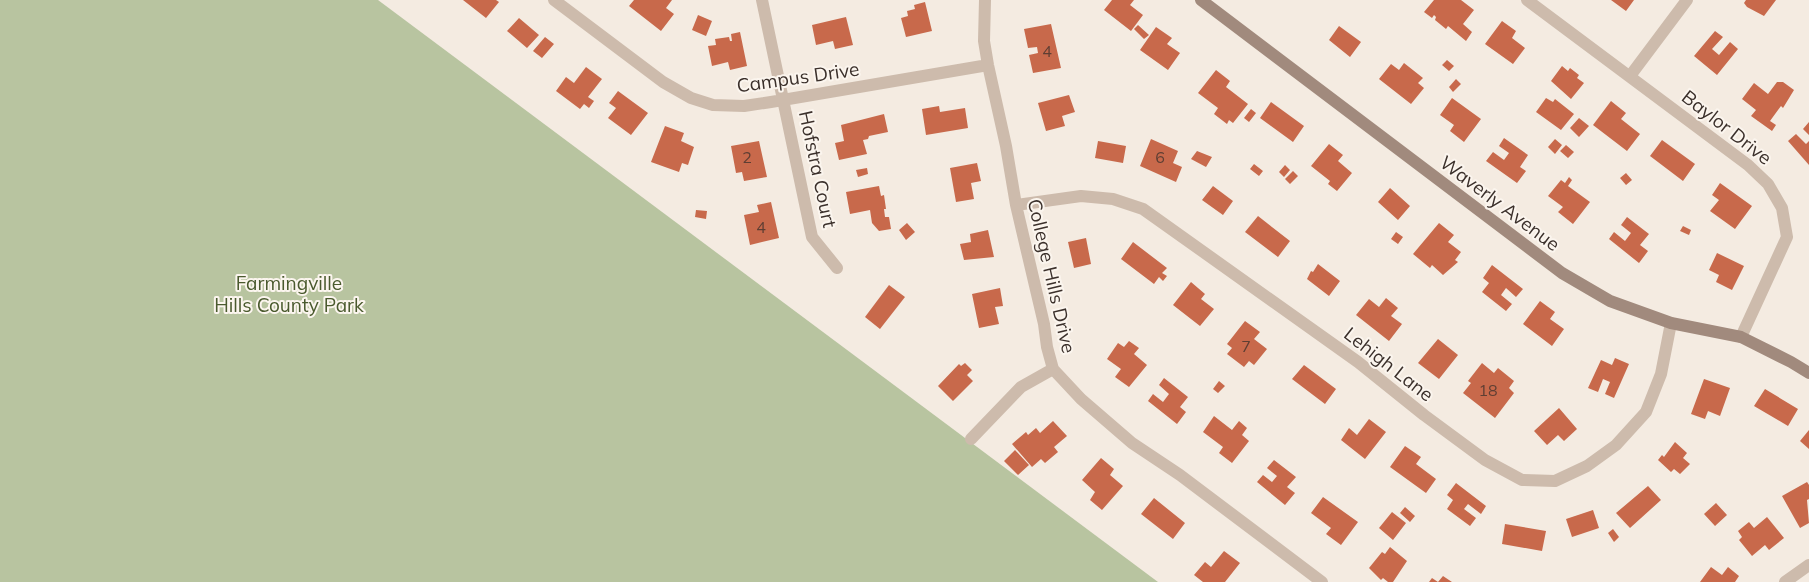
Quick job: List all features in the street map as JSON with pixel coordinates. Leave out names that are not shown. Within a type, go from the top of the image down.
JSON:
[{"type":"street","name":"Campus Drive","points":[[554,0],[663,82],[691,98],[713,105],[736,106],[784,100],[988,65]]},
{"type":"street","name":"Hofstra Court","points":[[762,0],[812,238],[836,268]]},
{"type":"street","name":"College Hills Drive","points":[[984,0],[984,42],[988,65],[1006,146],[1016,205],[1053,369],[1081,399],[1132,443],[1180,476],[1322,582]]},
{"type":"street","name":"Baylor Drive","points":[[1527,0],[1748,165],[1768,184],[1782,208],[1787,238],[1741,337]]},
{"type":"street","points":[[1630,76],[1687,0]]},
{"type":"street","name":"Waverly Avenue","points":[[1206,1],[1562,273],[1610,301],[1671,323],[1741,337],[1791,362],[1809,374]]},
{"type":"street","name":"Lehigh Lane","points":[[1016,205],[1081,196],[1113,199],[1143,209],[1358,362],[1424,415],[1485,460],[1522,480],[1555,480],[1587,466],[1616,445],[1646,412],[1661,374],[1671,323]]},
{"type":"street","points":[[971,439],[1022,387],[1053,369]]},
{"type":"street","points":[[1784,582],[1809,565]]},
{"type":"green space","name":"Farmingville Hills County Park","points":[[0,0],[378,0],[1158,582],[0,582]]},
{"type":"building","points":[[463,0],[496,0],[499,2],[486,18]]},
{"type":"building","points":[[634,0],[672,0],[666,8],[674,14],[661,31],[629,6]]},
{"type":"building","points":[[1112,0],[1134,0],[1130,5],[1143,15],[1131,31],[1104,10]]},
{"type":"building","points":[[1434,0],[1461,0],[1474,10],[1463,24],[1472,32],[1466,41],[1448,26],[1446,29],[1435,20],[1436,17],[1434,15],[1432,18],[1424,12]]},
{"type":"building","points":[[1611,0],[1634,0],[1626,11]]},
{"type":"building","points":[[1746,0],[1776,0],[1764,16],[1747,7],[1744,3]]},
{"type":"building","points":[[925,2],[932,31],[906,37],[901,18],[908,16],[907,11],[915,9],[914,5]]},
{"type":"building","points":[[698,15],[712,21],[706,36],[692,30]]},
{"type":"building","points":[[846,17],[853,45],[835,49],[833,41],[816,45],[812,25]]},
{"type":"building","points":[[519,18],[539,35],[527,48],[507,31]]},
{"type":"building","points":[[1502,21],[1516,31],[1512,38],[1525,48],[1513,64],[1485,44]]},
{"type":"building","points":[[1051,24],[1061,68],[1033,73],[1029,55],[1038,53],[1037,47],[1028,48],[1024,29]]},
{"type":"building","points":[[1138,25],[1149,35],[1144,39],[1134,29]]},
{"type":"building","points":[[1339,26],[1361,42],[1350,57],[1329,40]]},
{"type":"building","points":[[1156,27],[1172,38],[1167,44],[1180,53],[1168,70],[1140,50]]},
{"type":"building","points":[[1715,31],[1723,37],[1712,49],[1719,55],[1730,42],[1738,49],[1717,75],[1694,56]]},
{"type":"building","points":[[740,32],[747,66],[730,70],[728,62],[712,66],[708,46],[716,45],[715,39],[729,37],[730,41],[732,41],[731,34]]},
{"type":"building","points":[[545,37],[554,44],[542,58],[533,51]]},
{"type":"building","points":[[1447,60],[1454,66],[1449,71],[1442,65]]},
{"type":"building","points":[[1404,63],[1423,78],[1418,83],[1424,88],[1411,104],[1379,79],[1391,64],[1399,70]]},
{"type":"building","points":[[1562,66],[1568,71],[1570,68],[1579,75],[1577,78],[1584,83],[1571,99],[1551,81]]},
{"type":"building","points":[[586,67],[602,79],[588,97],[594,101],[589,108],[584,104],[580,109],[556,91],[566,77],[574,83]]},
{"type":"building","points":[[1216,70],[1230,81],[1226,87],[1248,104],[1233,123],[1229,120],[1227,124],[1214,114],[1218,108],[1198,93]]},
{"type":"building","points":[[1456,79],[1461,84],[1453,92],[1449,87]]},
{"type":"building","points":[[1777,82],[1783,82],[1794,90],[1783,108],[1781,106],[1770,121],[1776,125],[1772,131],[1751,116],[1756,110],[1742,99],[1754,83],[1768,94]]},
{"type":"building","points":[[618,91],[648,113],[631,135],[608,118],[616,108],[609,103]]},
{"type":"building","points":[[1069,95],[1075,112],[1062,116],[1065,126],[1046,131],[1038,103]]},
{"type":"building","points":[[1452,98],[1481,119],[1464,142],[1450,131],[1454,125],[1440,115]]},
{"type":"building","points":[[1546,98],[1553,102],[1555,99],[1574,114],[1561,130],[1536,112]]},
{"type":"building","points":[[1611,101],[1626,113],[1621,119],[1640,134],[1627,151],[1593,125]]},
{"type":"building","points":[[1271,102],[1304,126],[1293,142],[1260,118]]},
{"type":"building","points":[[939,106],[940,112],[965,108],[968,128],[926,135],[922,109]]},
{"type":"building","points":[[1251,109],[1256,113],[1249,122],[1244,118]]},
{"type":"building","points":[[884,114],[888,132],[869,136],[868,139],[863,140],[867,154],[839,160],[835,143],[844,141],[841,125]]},
{"type":"building","points":[[1579,118],[1589,126],[1579,137],[1570,128]]},
{"type":"building","points":[[1809,122],[1809,135],[1803,129]]},
{"type":"building","points":[[665,126],[684,133],[681,141],[694,147],[688,165],[682,163],[679,172],[651,162]]},
{"type":"building","points":[[1796,134],[1806,144],[1809,141],[1809,165],[1788,141]]},
{"type":"building","points":[[1504,138],[1528,155],[1520,167],[1526,171],[1517,183],[1486,161],[1493,152],[1504,160],[1509,153],[1499,146]]},
{"type":"building","points":[[1151,139],[1178,151],[1173,163],[1182,167],[1176,182],[1140,166]]},
{"type":"building","points":[[1555,139],[1562,145],[1555,154],[1548,147]]},
{"type":"building","points":[[1662,140],[1695,164],[1683,181],[1650,156]]},
{"type":"building","points":[[759,141],[767,177],[744,181],[742,172],[736,173],[731,146]]},
{"type":"building","points":[[1098,141],[1126,146],[1123,163],[1095,158]]},
{"type":"building","points":[[1329,144],[1343,155],[1338,161],[1352,173],[1337,191],[1328,184],[1330,181],[1311,166]]},
{"type":"building","points":[[1566,145],[1574,152],[1568,158],[1560,151]]},
{"type":"building","points":[[1197,151],[1212,157],[1206,167],[1191,159]]},
{"type":"building","points":[[977,163],[981,181],[971,183],[974,199],[956,202],[950,168]]},
{"type":"building","points":[[1254,164],[1263,171],[1259,176],[1250,169]]},
{"type":"building","points":[[1285,165],[1290,170],[1284,177],[1279,172]]},
{"type":"building","points":[[867,168],[868,174],[858,177],[856,170]]},
{"type":"building","points":[[1293,171],[1298,176],[1290,184],[1285,179]]},
{"type":"building","points":[[1626,173],[1632,180],[1626,185],[1620,178]]},
{"type":"building","points":[[1569,177],[1572,180],[1568,186],[1590,202],[1573,224],[1558,212],[1563,207],[1548,196],[1561,180],[1565,183]]},
{"type":"building","points":[[1720,183],[1752,206],[1735,229],[1710,211],[1719,200],[1712,195]]},
{"type":"building","points":[[879,186],[881,196],[884,195],[885,217],[889,217],[891,229],[879,231],[872,223],[870,210],[850,214],[846,192]]},
{"type":"building","points":[[1213,186],[1233,201],[1223,215],[1202,200]]},
{"type":"building","points":[[1390,188],[1410,206],[1398,220],[1378,202]]},
{"type":"building","points":[[771,202],[779,238],[750,245],[744,215],[759,212],[757,205]]},
{"type":"building","points":[[696,210],[707,211],[706,219],[695,217]]},
{"type":"building","points":[[1258,216],[1290,241],[1278,257],[1245,232]]},
{"type":"building","points":[[1627,217],[1649,234],[1640,245],[1648,251],[1639,263],[1609,239],[1614,232],[1625,241],[1631,233],[1621,225]]},
{"type":"building","points":[[907,223],[915,232],[906,240],[899,230]]},
{"type":"building","points":[[1439,223],[1454,235],[1448,242],[1461,252],[1455,260],[1458,262],[1443,275],[1432,265],[1430,268],[1413,254]]},
{"type":"building","points":[[1683,226],[1691,230],[1689,235],[1680,231]]},
{"type":"building","points":[[988,230],[994,257],[964,260],[960,244],[971,242],[970,234]]},
{"type":"building","points":[[1396,232],[1403,237],[1398,244],[1391,239]]},
{"type":"building","points":[[1086,238],[1091,264],[1074,268],[1068,242]]},
{"type":"building","points":[[1133,242],[1167,268],[1162,273],[1167,276],[1163,281],[1159,277],[1154,284],[1121,259]]},
{"type":"building","points":[[1717,253],[1744,266],[1732,290],[1716,282],[1719,275],[1709,270]]},
{"type":"building","points":[[1318,264],[1340,281],[1329,296],[1307,279],[1311,271],[1313,272]]},
{"type":"building","points":[[1492,265],[1523,289],[1516,297],[1506,288],[1501,295],[1512,304],[1506,311],[1482,292],[1489,283],[1483,278]]},
{"type":"building","points":[[1191,282],[1205,294],[1201,299],[1214,309],[1200,326],[1173,305]]},
{"type":"building","points":[[889,285],[905,297],[880,329],[865,317]]},
{"type":"building","points":[[1000,288],[1003,306],[995,307],[999,324],[979,328],[972,294]]},
{"type":"building","points":[[1386,298],[1398,308],[1391,316],[1402,324],[1389,341],[1356,315],[1369,299],[1379,307]]},
{"type":"building","points":[[1540,301],[1555,312],[1550,319],[1564,329],[1552,346],[1523,324]]},
{"type":"building","points":[[1245,321],[1260,332],[1254,339],[1267,349],[1254,365],[1249,361],[1244,367],[1227,354],[1232,348],[1227,344]]},
{"type":"building","points":[[1438,339],[1458,355],[1439,379],[1418,363]]},
{"type":"building","points":[[1129,341],[1139,348],[1134,354],[1147,365],[1129,387],[1115,377],[1121,369],[1107,359],[1118,343],[1124,347]]},
{"type":"building","points":[[1615,358],[1629,364],[1614,398],[1605,394],[1610,382],[1603,379],[1598,392],[1588,388],[1601,360],[1612,365]]},
{"type":"building","points":[[965,363],[972,370],[967,375],[973,381],[953,401],[938,386],[959,364],[961,366]]},
{"type":"building","points":[[1482,363],[1494,373],[1498,368],[1514,381],[1509,388],[1514,393],[1495,418],[1463,393],[1471,383],[1468,381]]},
{"type":"building","points":[[1304,365],[1336,389],[1325,404],[1292,379]]},
{"type":"building","points":[[1164,378],[1188,397],[1180,407],[1186,412],[1177,424],[1148,401],[1153,394],[1163,402],[1169,394],[1159,385]]},
{"type":"building","points":[[1704,379],[1730,388],[1720,416],[1708,411],[1705,419],[1691,414]]},
{"type":"building","points":[[1219,381],[1225,386],[1218,393],[1213,389]]},
{"type":"building","points":[[1765,389],[1798,409],[1788,426],[1754,406]]},
{"type":"building","points":[[1559,408],[1577,429],[1564,441],[1558,435],[1547,445],[1534,431]]},
{"type":"building","points":[[1214,416],[1232,430],[1239,421],[1247,428],[1242,435],[1249,441],[1232,463],[1219,453],[1223,447],[1203,432]]},
{"type":"building","points":[[1369,419],[1386,432],[1365,459],[1341,440],[1349,428],[1357,435]]},
{"type":"building","points":[[1053,421],[1067,436],[1054,447],[1058,452],[1045,463],[1041,459],[1032,467],[1012,444],[1026,432],[1028,435],[1036,428],[1040,433]]},
{"type":"building","points":[[1809,430],[1809,449],[1800,441]]},
{"type":"building","points":[[1675,442],[1687,453],[1683,458],[1690,464],[1680,474],[1674,469],[1671,472],[1658,460],[1662,455],[1664,457]]},
{"type":"building","points":[[1405,446],[1421,457],[1416,464],[1436,479],[1426,493],[1390,467]]},
{"type":"building","points":[[1015,450],[1029,465],[1018,475],[1004,461]]},
{"type":"building","points":[[1101,458],[1114,469],[1110,475],[1123,486],[1102,510],[1090,500],[1095,492],[1082,480]]},
{"type":"building","points":[[1274,460],[1296,477],[1287,487],[1295,493],[1285,505],[1257,482],[1263,475],[1272,482],[1277,476],[1267,468]]},
{"type":"building","points":[[1807,482],[1809,485],[1809,499],[1807,500],[1809,523],[1800,528],[1782,496]]},
{"type":"building","points":[[1456,483],[1486,506],[1481,514],[1468,504],[1464,509],[1476,518],[1470,526],[1447,509],[1453,500],[1447,495]]},
{"type":"building","points":[[1648,486],[1661,500],[1630,528],[1616,513]]},
{"type":"building","points":[[1323,497],[1358,522],[1341,545],[1326,534],[1331,528],[1311,513]]},
{"type":"building","points":[[1154,498],[1185,523],[1173,539],[1141,514]]},
{"type":"building","points":[[1716,503],[1727,515],[1715,526],[1704,514]]},
{"type":"building","points":[[1405,507],[1415,516],[1410,522],[1400,513]]},
{"type":"building","points":[[1593,510],[1599,528],[1572,537],[1566,519]]},
{"type":"building","points":[[1392,512],[1406,523],[1393,540],[1379,528]]},
{"type":"building","points":[[1767,517],[1784,538],[1769,550],[1765,545],[1752,556],[1739,540],[1742,537],[1738,531],[1749,522],[1754,528]]},
{"type":"building","points":[[1505,524],[1546,531],[1542,551],[1502,544]]},
{"type":"building","points":[[1613,529],[1619,537],[1614,542],[1608,533]]},
{"type":"building","points":[[1390,547],[1407,561],[1393,582],[1388,582],[1383,578],[1381,580],[1369,568],[1382,552],[1385,554]]},
{"type":"building","points":[[1224,551],[1240,563],[1225,582],[1203,582],[1194,575],[1205,562],[1211,567]]},
{"type":"building","points":[[1711,567],[1722,575],[1728,567],[1739,576],[1735,582],[1700,582]]},
{"type":"building","points":[[1443,576],[1452,582],[1438,582]]},
{"type":"building","points":[[1432,578],[1438,582],[1429,582]]}]
